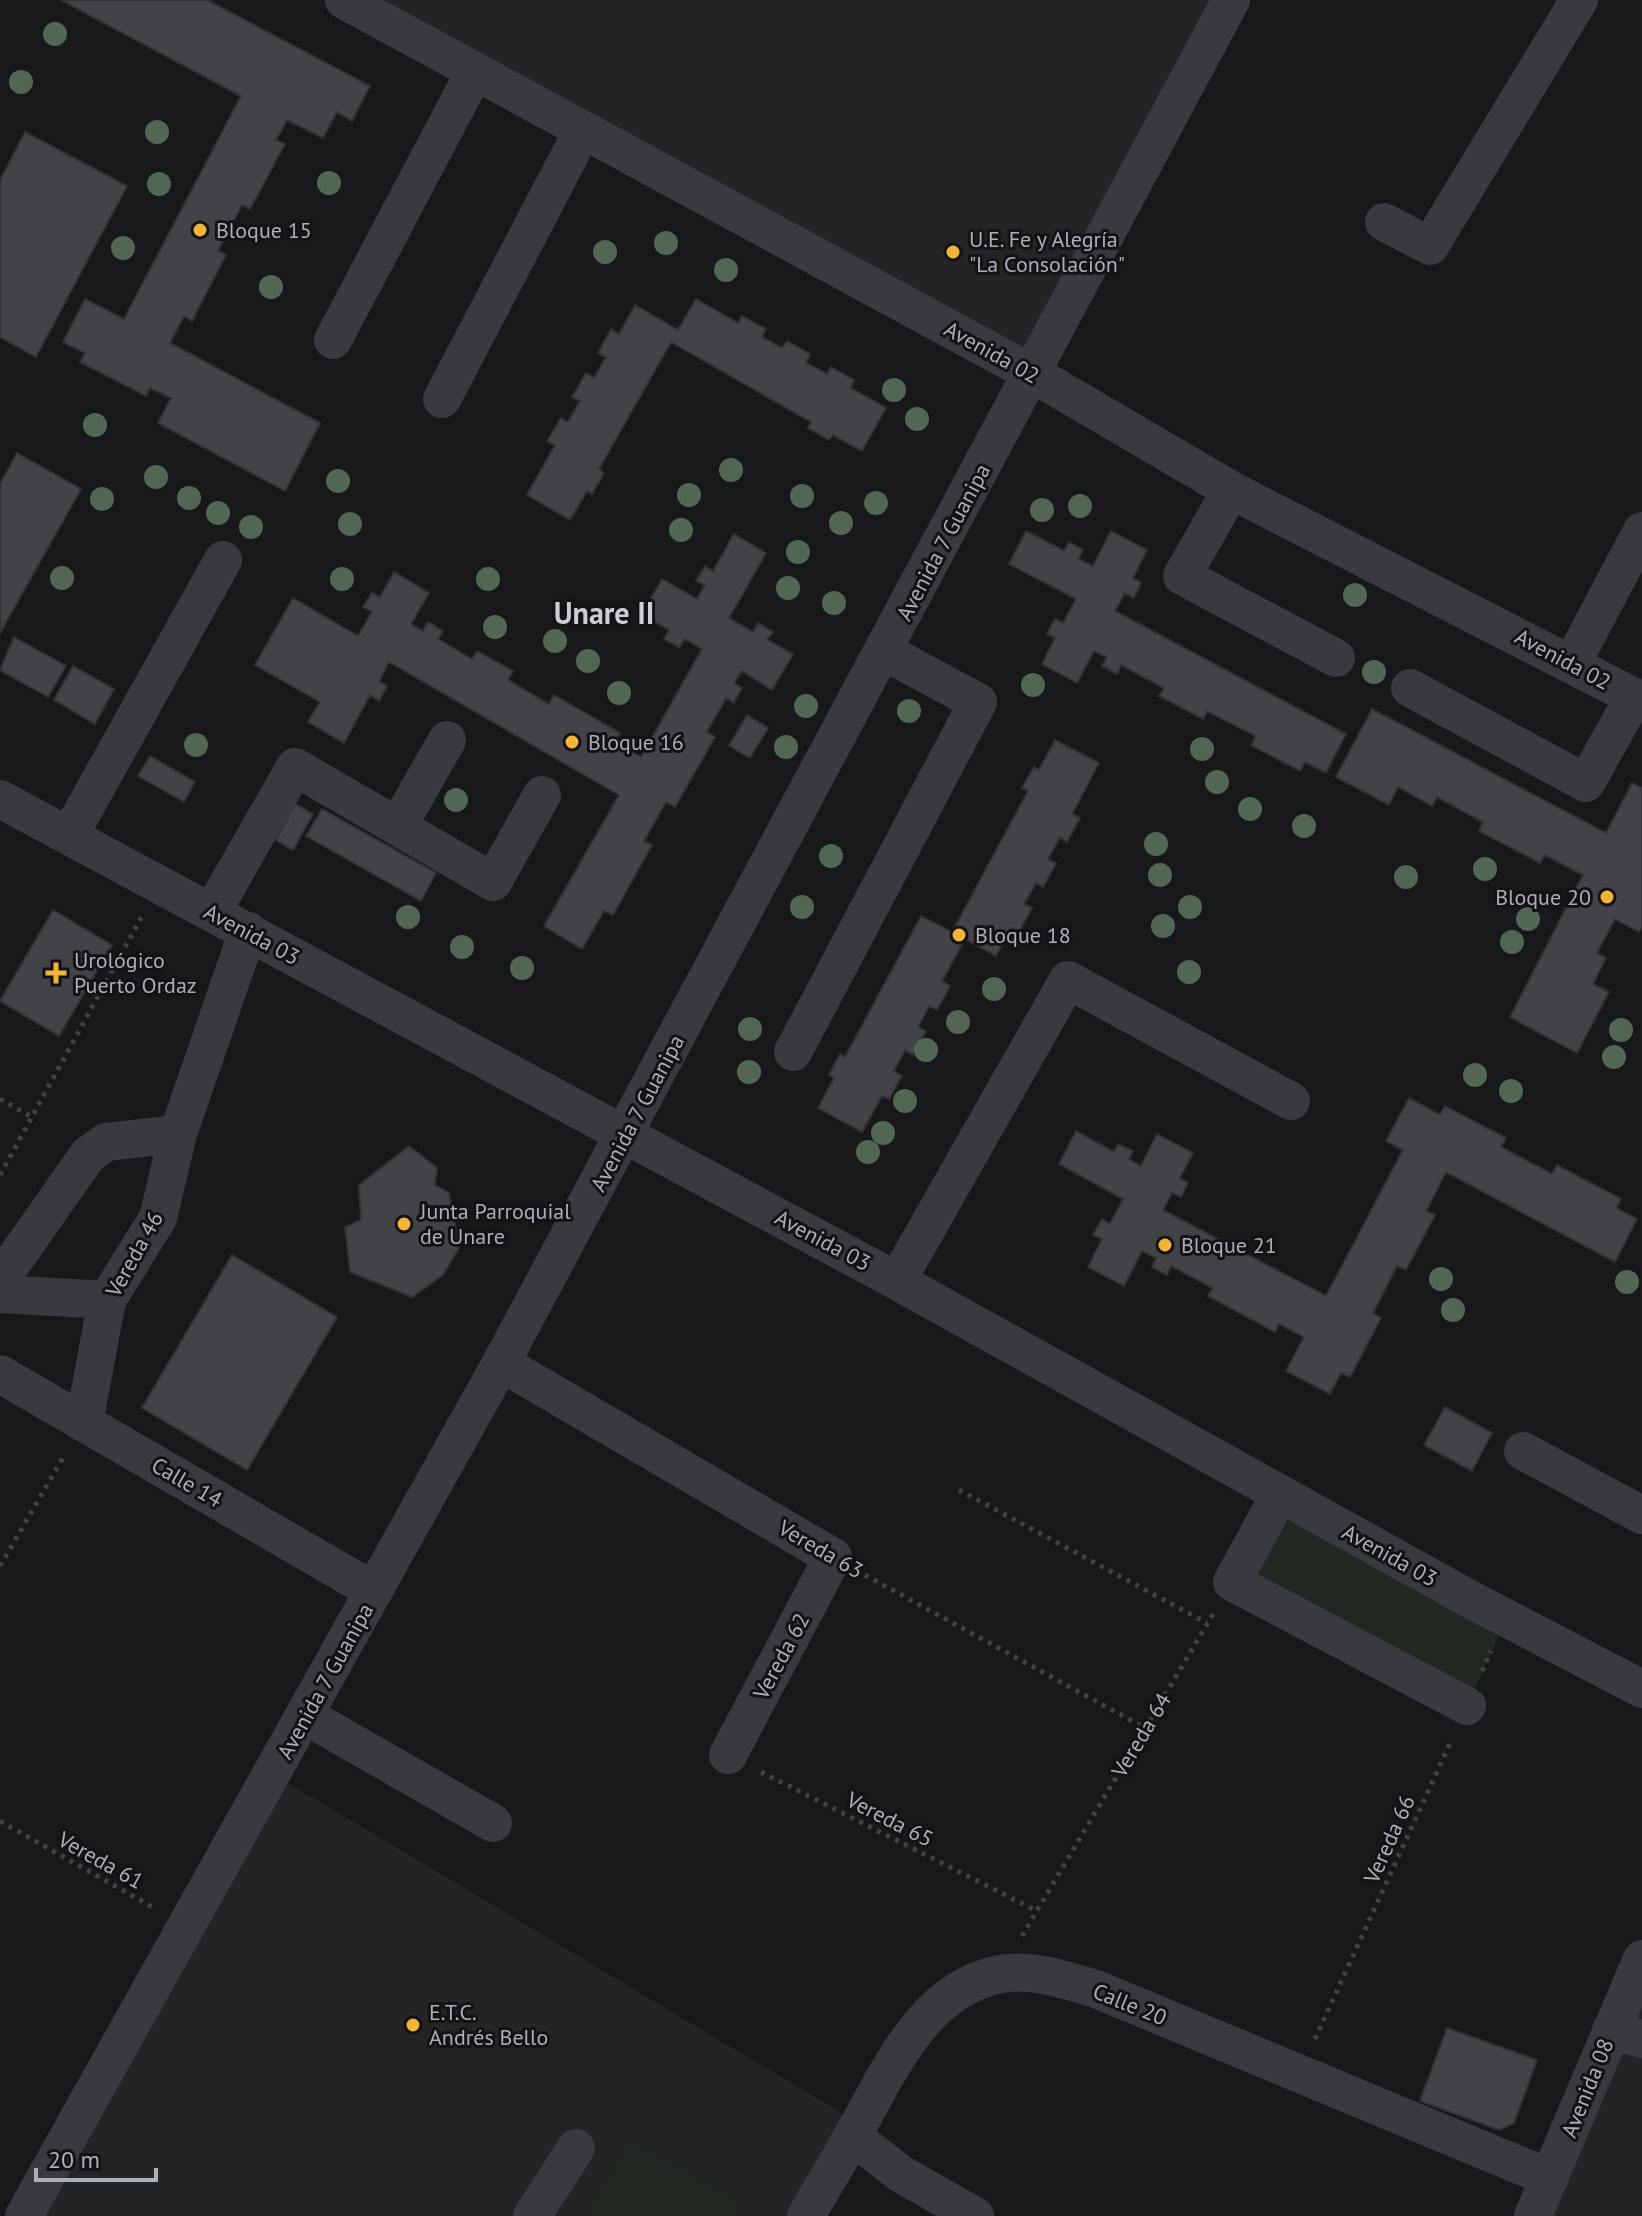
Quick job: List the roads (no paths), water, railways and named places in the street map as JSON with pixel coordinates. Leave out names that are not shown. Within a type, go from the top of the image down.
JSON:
[{"type":"street","name":"Avenida 02","points":[[344,0],[382,9],[475,71],[1033,374],[1231,490],[1638,699]]},
{"type":"street","name":"Avenida 7 Guanipa","points":[[24,2216],[306,1716],[626,1134],[1231,0]]},
{"type":"street","points":[[1384,222],[1430,246],[1579,0]]},
{"type":"street","points":[[333,340],[475,71]]},
{"type":"street","points":[[442,399],[583,130]]},
{"type":"street","points":[[1231,490],[1182,576],[1336,658]]},
{"type":"street","points":[[1572,663],[1642,531]]},
{"type":"street","points":[[69,836],[223,560]]},
{"type":"street","points":[[793,1052],[978,702],[885,652]]},
{"type":"street","points":[[1410,688],[1586,783],[1638,699]]},
{"type":"street","points":[[398,826],[447,740]]},
{"type":"street","points":[[212,912],[295,767],[493,882],[542,795]]},
{"type":"street","name":"Avenida 03","points":[[0,799],[626,1134],[1280,1494],[1642,1689]]},
{"type":"street","name":"Vereda 46","points":[[84,1423],[107,1300],[158,1218],[178,1134],[248,931]]},
{"type":"street","points":[[897,1281],[1068,980],[1291,1101]]},
{"type":"street","points":[[0,1280],[88,1155],[106,1142],[178,1134]]},
{"type":"street","points":[[0,1294],[107,1300]]},
{"type":"street","name":"Vereda 63","points":[[501,1363],[833,1557]]},
{"type":"street","name":"Calle 14","points":[[0,1374],[374,1591]]},
{"type":"street","points":[[1523,1451],[1642,1515]]},
{"type":"street","points":[[1280,1494],[1232,1582],[1467,1706]]},
{"type":"street","name":"Vereda 62","points":[[728,1755],[833,1557]]},
{"type":"street","points":[[306,1716],[493,1823]]},
{"type":"street","name":"Avenida 08","points":[[1533,2216],[1550,2178],[1627,2035],[1642,1959]]},
{"type":"street","name":"Calle 20","points":[[806,2216],[890,2065],[923,2021],[965,1987],[999,1974],[1045,1974],[1096,1989],[1550,2178]]},
{"type":"street","points":[[852,2136],[901,2174],[975,2216]]},
{"type":"street","points":[[532,2216],[576,2148]]},
{"type":"place","name":"Bloque 15","points":[[200,230]]},
{"type":"place","name":"U.E. Fe y Alegría \"La Consolación\"","points":[[953,252]]},
{"type":"place","name":"Bloque 16","points":[[572,742]]},
{"type":"place","name":"Bloque 20","points":[[1607,897]]},
{"type":"place","name":"Bloque 18","points":[[959,935]]},
{"type":"place","name":"Urológico Puerto Ordaz","points":[[56,973]]},
{"type":"place","name":"Junta Parroquial de Unare","points":[[404,1224]]},
{"type":"place","name":"Bloque 21","points":[[1165,1245]]},
{"type":"place","name":"E.T.C. Andrés Bello","points":[[413,2025]]},
{"type":"district","name":"Unare II","points":[[604,612]]}]
